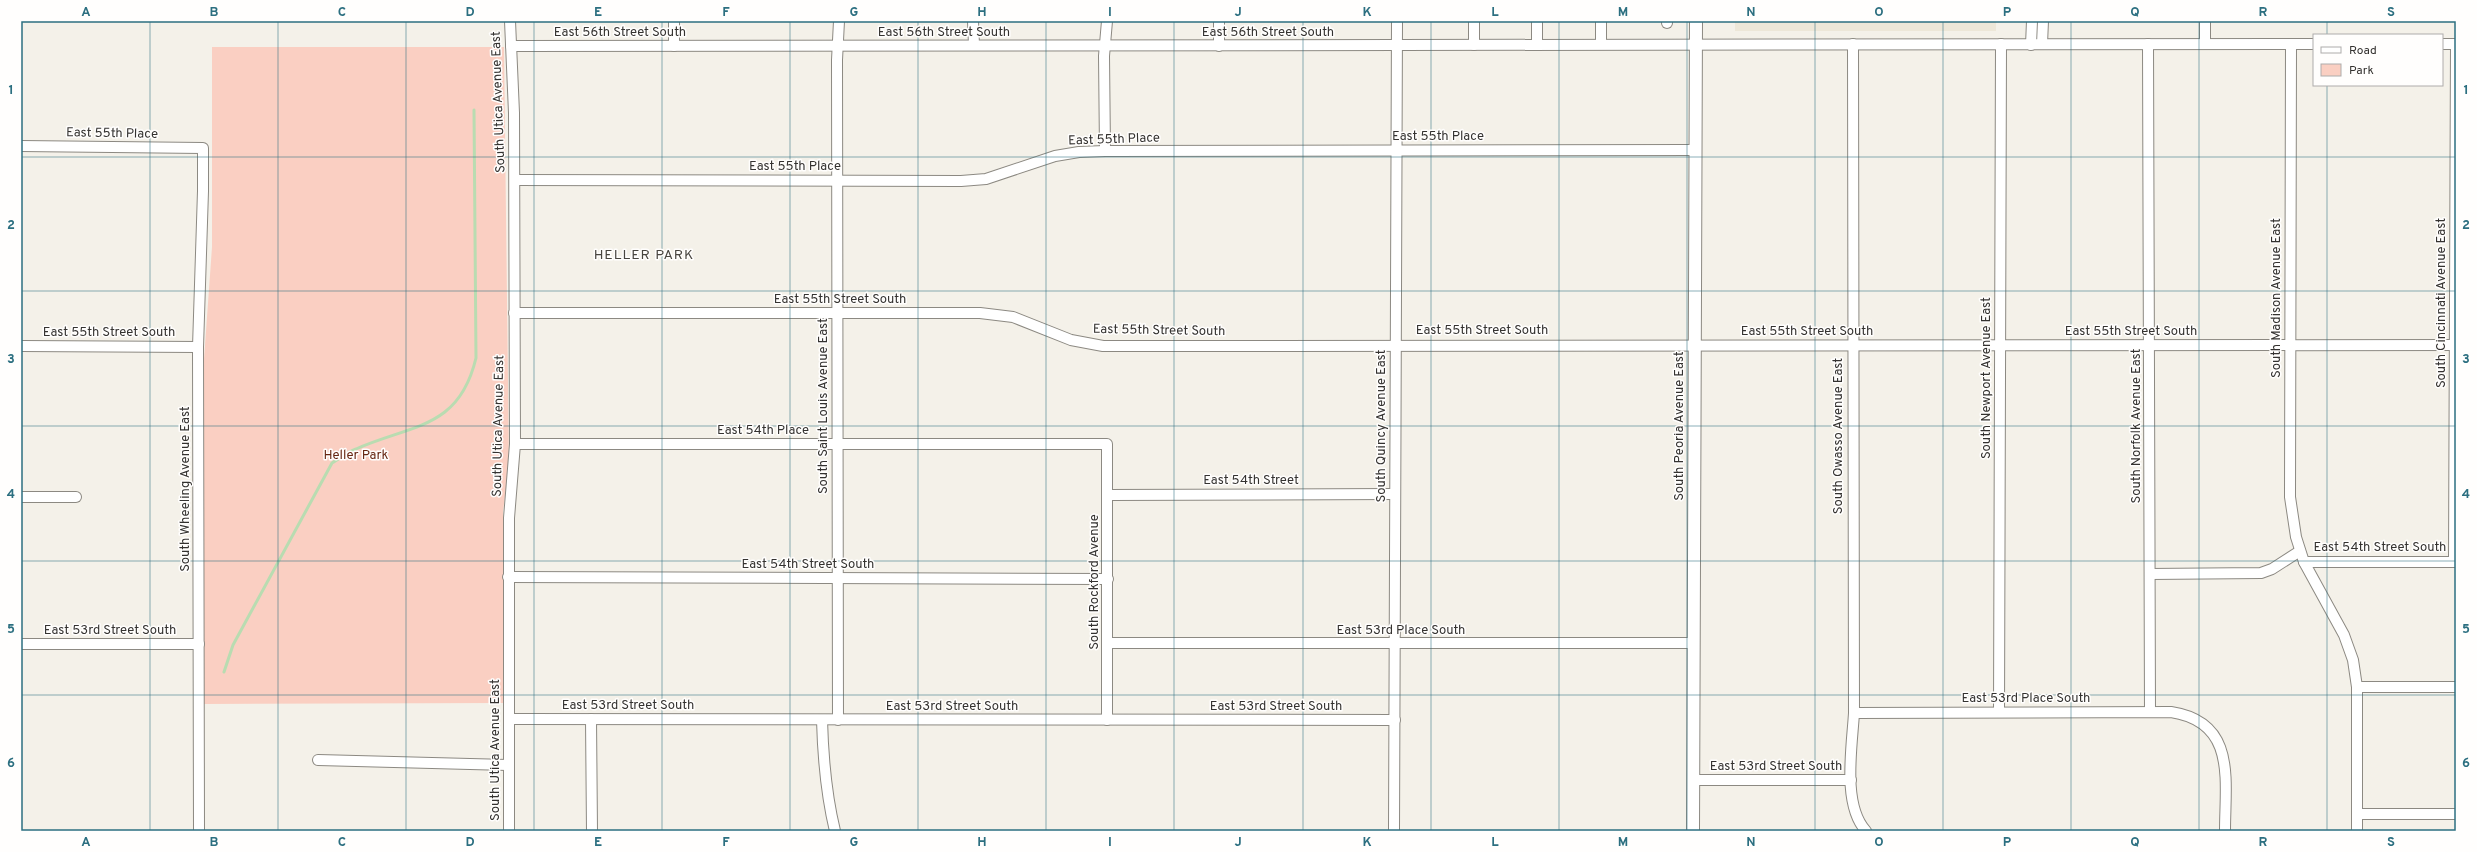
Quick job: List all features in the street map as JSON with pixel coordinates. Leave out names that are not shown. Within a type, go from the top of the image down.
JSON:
[{"type":"main road","name":"South Peoria Avenue East","points":[[1693,831],[1694,150],[1696,21]]},
{"type":"street","name":"South Utica Avenue East","points":[[509,831],[508,577],[509,518],[515,444],[514,180],[510,21]]},
{"type":"street","points":[[674,21],[674,46]]},
{"type":"street","name":"South Saint Louis Avenue East","points":[[838,720],[837,180],[839,21]]},
{"type":"street","points":[[973,21],[974,45]]},
{"type":"street","points":[[1105,151],[1107,21]]},
{"type":"street","points":[[1219,21],[1219,46]]},
{"type":"street","name":"South Quincy Avenue East","points":[[1394,831],[1397,150],[1396,21]]},
{"type":"street","points":[[1474,21],[1474,45]]},
{"type":"street","points":[[1537,21],[1537,45]]},
{"type":"street","points":[[1601,21],[1601,44]]},
{"type":"street","points":[[2031,45],[2032,21]]},
{"type":"street","points":[[2042,44],[2043,21]]},
{"type":"street","points":[[2205,21],[2205,44]]},
{"type":"street","name":"South Owasso Avenue East","points":[[1851,780],[1854,713],[1852,345],[1853,44]]},
{"type":"street","name":"South Newport Avenue East","points":[[1999,712],[2001,44]]},
{"type":"street","name":"South Norfolk Avenue East","points":[[2148,44],[2150,712]]},
{"type":"street","name":"South Madison Avenue East","points":[[2291,44],[2290,497],[2300,550],[2304,562],[2344,635],[2353,660],[2357,687],[2357,831]]},
{"type":"street","name":"East 56th Street South","points":[[511,46],[2313,44]]},
{"type":"street","points":[[2443,44],[2456,44]]},
{"type":"street","name":"South Cincinnati Avenue East","points":[[2455,562],[2456,44]]},
{"type":"street","name":"East 55th Place","points":[[21,146],[202,148]]},
{"type":"street","name":"South Wheeling Avenue East","points":[[199,831],[198,347],[203,191],[202,148]]},
{"type":"street","name":"East 55th Place","points":[[514,180],[986,179],[1055,156],[1079,152],[1105,151],[1694,150]]},
{"type":"street","name":"East 55th Street South","points":[[514,312],[998,315],[1030,323],[1053,335],[1103,346],[1694,344],[2455,345]]},
{"type":"street","name":"East 55th Street South","points":[[21,346],[198,347]]},
{"type":"street","name":"East 54th Place","points":[[515,444],[1107,444]]},
{"type":"street","name":"South Rockford Avenue","points":[[1107,444],[1107,720]]},
{"type":"street","name":"East 54th Street","points":[[1108,495],[1395,494]]},
{"type":"street","points":[[21,497],[76,497]]},
{"type":"street","name":"East 54th Street South","points":[[2150,574],[2261,573],[2272,569],[2300,550]]},
{"type":"street","name":"East 54th Street South","points":[[2304,562],[2455,562]]},
{"type":"street","name":"East 54th Street South","points":[[508,577],[1108,579]]},
{"type":"street","name":"East 53rd Place South","points":[[1108,643],[1693,643]]},
{"type":"street","name":"East 53rd Street South","points":[[21,644],[199,644]]},
{"type":"street","points":[[2357,687],[2456,687]]},
{"type":"street","name":"East 53rd Place South","points":[[1854,713],[2171,712],[2198,719],[2219,742],[2224,756],[2225,831]]},
{"type":"street","name":"East 53rd Street South","points":[[509,719],[1395,720]]},
{"type":"street","points":[[591,719],[592,831]]},
{"type":"street","points":[[822,720],[825,777],[835,831]]},
{"type":"street","points":[[318,760],[508,765]]},
{"type":"street","name":"East 53rd Street South","points":[[1694,780],[1851,780],[1854,809],[1858,819],[1866,831]]},
{"type":"street","points":[[2357,814],[2456,814]]},
{"type":"shaded area","points":[[1735,21],[1996,21],[1996,31],[1735,31]]},
{"type":"green space","name":"Heller Park","points":[[212,47],[504,47],[509,466],[503,511],[503,703],[203,704],[204,359],[212,247]]},
{"type":"waterway","points":[[224,672],[233,645],[332,463],[353,450],[431,421],[446,411],[458,399],[468,381],[476,358],[474,110]]},
{"type":"district","name":"HELLER PARK","points":[[644,255]]}]
